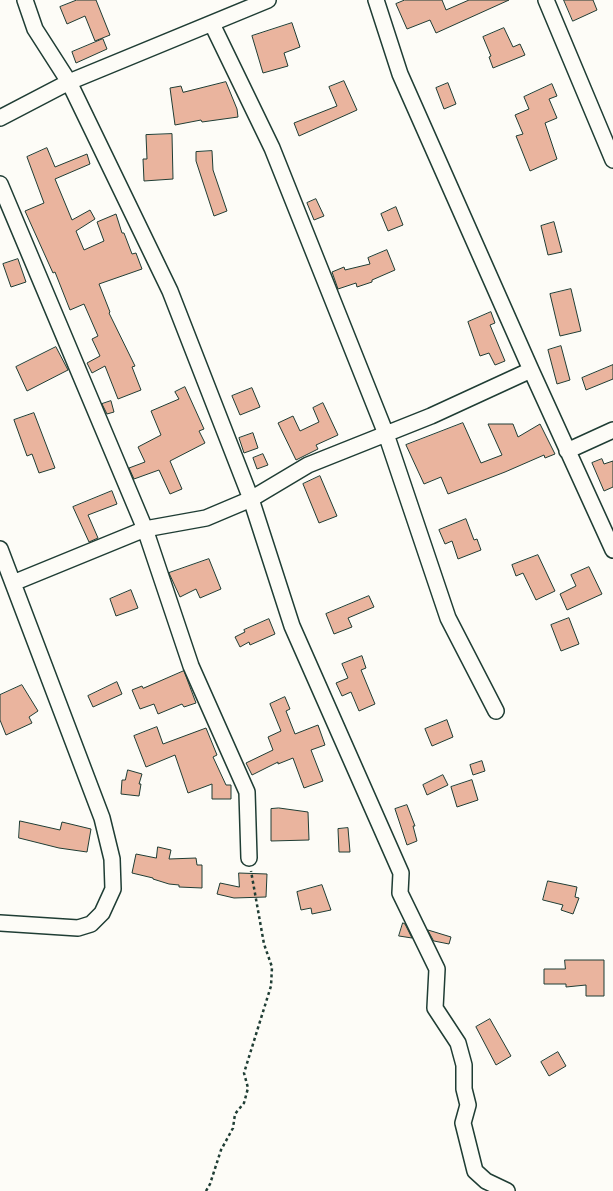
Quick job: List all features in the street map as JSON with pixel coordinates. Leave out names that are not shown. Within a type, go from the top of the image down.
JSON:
[{"type":"street","points":[[25,0],[35,29],[68,82],[170,292],[251,499],[292,626],[400,873],[400,893],[437,969],[435,1008],[458,1043],[464,1066],[464,1089],[468,1105],[463,1123],[475,1172],[486,1181],[507,1191]]},
{"type":"street","points":[[0,118],[68,82],[268,0]]},
{"type":"street","points":[[376,0],[400,74],[567,451],[613,550]]},
{"type":"street","points":[[546,0],[613,160]]},
{"type":"street","points":[[212,24],[272,148],[386,434],[448,618],[496,711]]},
{"type":"street","points":[[0,184],[145,529],[190,666],[247,792],[249,858]]},
{"type":"street","points":[[14,583],[145,529],[206,518],[251,499],[308,465],[431,416],[531,370]]},
{"type":"street","points":[[567,451],[613,430]]},
{"type":"street","points":[[0,549],[102,818],[112,859],[113,889],[102,914],[91,924],[78,928],[0,923]]},
{"type":"path","points":[[206,1191],[210,1184],[221,1150],[233,1128],[235,1114],[244,1103],[248,1088],[244,1073],[271,986],[272,967],[264,944],[249,858]]},
{"type":"building","points":[[77,0],[96,0],[110,35],[95,41],[85,16],[67,24],[60,7]]},
{"type":"building","points":[[405,0],[442,0],[446,10],[469,0],[509,0],[436,33],[430,20],[407,29],[396,4]]},
{"type":"building","points":[[564,0],[593,0],[597,10],[573,21]]},
{"type":"building","points":[[292,23],[300,47],[284,53],[288,66],[263,73],[252,36]]},
{"type":"building","points":[[504,28],[513,47],[520,44],[525,55],[493,68],[489,57],[491,56],[483,37]]},
{"type":"building","points":[[103,39],[107,49],[76,63],[72,52]]},
{"type":"building","points":[[344,81],[357,110],[299,136],[294,123],[337,106],[329,87]]},
{"type":"building","points":[[226,82],[237,109],[238,117],[202,122],[201,120],[175,125],[170,88],[181,86],[183,92]]},
{"type":"building","points":[[448,83],[456,104],[444,109],[436,88]]},
{"type":"building","points":[[552,84],[557,96],[549,99],[557,118],[545,123],[557,159],[530,171],[516,136],[523,134],[515,115],[529,109],[524,97]]},
{"type":"building","points":[[172,134],[173,179],[144,181],[143,159],[147,159],[146,135]]},
{"type":"building","points":[[47,148],[55,167],[87,154],[90,164],[55,179],[72,220],[90,210],[95,219],[76,231],[84,250],[104,241],[97,222],[116,214],[122,233],[124,233],[132,254],[136,253],[142,269],[99,284],[110,312],[109,313],[135,366],[132,367],[141,390],[118,399],[105,366],[92,373],[87,363],[100,356],[92,339],[98,336],[84,304],[70,310],[55,272],[53,273],[25,211],[44,203],[27,157]]},
{"type":"building","points":[[212,151],[213,170],[227,211],[214,216],[196,161],[196,152]]},
{"type":"building","points":[[316,199],[324,216],[314,220],[307,203]]},
{"type":"building","points":[[396,207],[403,225],[388,231],[381,214]]},
{"type":"building","points":[[554,222],[562,252],[548,255],[541,226]]},
{"type":"building","points":[[387,250],[395,270],[372,280],[372,282],[357,287],[356,283],[338,289],[332,272],[344,267],[345,270],[370,264],[368,258]]},
{"type":"building","points":[[18,259],[26,282],[11,287],[3,264]]},
{"type":"building","points":[[571,289],[581,331],[560,336],[550,294]]},
{"type":"building","points":[[491,312],[495,323],[490,325],[505,361],[495,365],[489,353],[480,356],[468,322]]},
{"type":"building","points":[[561,346],[570,380],[557,384],[548,350]]},
{"type":"building","points":[[56,347],[68,370],[27,391],[16,367]]},
{"type":"building","points":[[613,365],[613,379],[586,390],[582,378]]},
{"type":"building","points":[[185,387],[204,429],[199,431],[205,443],[170,461],[182,489],[170,494],[159,470],[134,479],[129,468],[145,462],[138,447],[161,435],[151,411],[179,399],[175,392]]},
{"type":"building","points":[[252,388],[260,407],[240,415],[232,396]]},
{"type":"building","points":[[111,401],[114,412],[107,414],[102,404]]},
{"type":"building","points":[[323,403],[338,435],[316,445],[318,449],[296,460],[278,423],[293,416],[300,431],[319,422],[313,408]]},
{"type":"building","points":[[34,413],[55,468],[39,473],[32,454],[27,456],[14,420]]},
{"type":"building","points":[[463,423],[481,463],[502,455],[488,424],[513,424],[518,437],[540,424],[555,454],[545,458],[544,455],[448,494],[441,477],[424,484],[406,445]]},
{"type":"building","points":[[253,433],[258,448],[244,453],[239,438]]},
{"type":"building","points":[[263,454],[268,465],[257,469],[253,458]]},
{"type":"building","points":[[602,459],[604,464],[613,461],[613,487],[604,491],[592,463]]},
{"type":"building","points":[[320,476],[337,516],[319,523],[303,484]]},
{"type":"building","points":[[112,491],[117,504],[88,515],[98,538],[89,542],[73,507]]},
{"type":"building","points":[[466,519],[474,540],[477,539],[481,550],[458,559],[452,541],[445,544],[439,530]]},
{"type":"building","points":[[538,555],[555,591],[536,600],[523,573],[516,576],[512,565]]},
{"type":"building","points":[[209,559],[221,589],[200,598],[196,589],[180,597],[169,573]]},
{"type":"building","points":[[589,567],[602,594],[567,610],[560,594],[576,586],[571,575]]},
{"type":"building","points":[[131,590],[138,608],[116,616],[110,599]]},
{"type":"building","points":[[369,596],[374,607],[348,618],[352,627],[334,634],[326,614]]},
{"type":"building","points":[[569,618],[579,644],[561,651],[551,625]]},
{"type":"building","points":[[269,619],[275,634],[250,645],[249,642],[240,647],[235,637],[245,632],[244,630]]},
{"type":"building","points":[[362,656],[366,668],[361,670],[375,704],[359,711],[351,692],[342,696],[336,683],[348,678],[342,664]]},
{"type":"building","points":[[184,671],[196,703],[184,707],[182,704],[158,714],[154,704],[140,709],[132,690],[142,686],[143,688]]},
{"type":"building","points":[[117,682],[122,694],[93,707],[88,696]]},
{"type":"building","points":[[22,685],[38,711],[29,717],[32,723],[6,735],[0,720],[0,695]]},
{"type":"building","points":[[285,697],[290,709],[286,711],[295,734],[318,725],[325,745],[311,750],[323,781],[304,788],[293,758],[278,764],[278,762],[252,775],[246,763],[273,750],[268,737],[281,731],[270,704]]},
{"type":"building","points":[[447,720],[453,737],[432,746],[425,729]]},
{"type":"building","points":[[157,727],[163,744],[206,728],[217,755],[213,757],[226,785],[231,785],[231,799],[212,799],[212,784],[188,793],[175,755],[146,767],[134,736]]},
{"type":"building","points":[[482,761],[485,771],[473,775],[470,765]]},
{"type":"building","points":[[128,770],[142,774],[139,784],[141,784],[139,796],[121,794],[122,780],[125,780]]},
{"type":"building","points":[[443,775],[448,785],[427,795],[423,785]]},
{"type":"building","points":[[472,780],[478,800],[457,807],[451,787]]},
{"type":"building","points":[[407,805],[415,826],[413,826],[417,841],[407,845],[395,809]]},
{"type":"building","points":[[279,808],[308,812],[309,840],[271,841],[271,809]]},
{"type":"building","points":[[20,821],[60,830],[62,822],[91,829],[87,852],[59,848],[19,838]]},
{"type":"building","points":[[348,828],[350,852],[339,852],[338,829]]},
{"type":"building","points":[[158,847],[171,850],[169,859],[196,858],[197,865],[202,865],[202,888],[179,887],[179,885],[169,884],[132,873],[136,854],[156,858]]},
{"type":"building","points":[[239,873],[267,874],[266,897],[234,898],[217,894],[220,883],[239,887]]},
{"type":"building","points":[[548,881],[577,887],[575,897],[579,898],[573,914],[561,910],[563,905],[543,900]]},
{"type":"building","points":[[322,885],[331,910],[312,914],[311,908],[301,910],[297,892]]},
{"type":"building","points":[[403,923],[405,924],[412,938],[399,936]]},
{"type":"building","points":[[428,930],[451,937],[449,944],[434,941]]},
{"type":"building","points":[[565,960],[604,960],[604,996],[586,996],[586,985],[566,987],[566,984],[544,984],[544,969],[565,969]]},
{"type":"building","points":[[490,1019],[511,1056],[496,1065],[476,1027]]},
{"type":"building","points":[[558,1052],[566,1066],[549,1076],[541,1062]]}]
